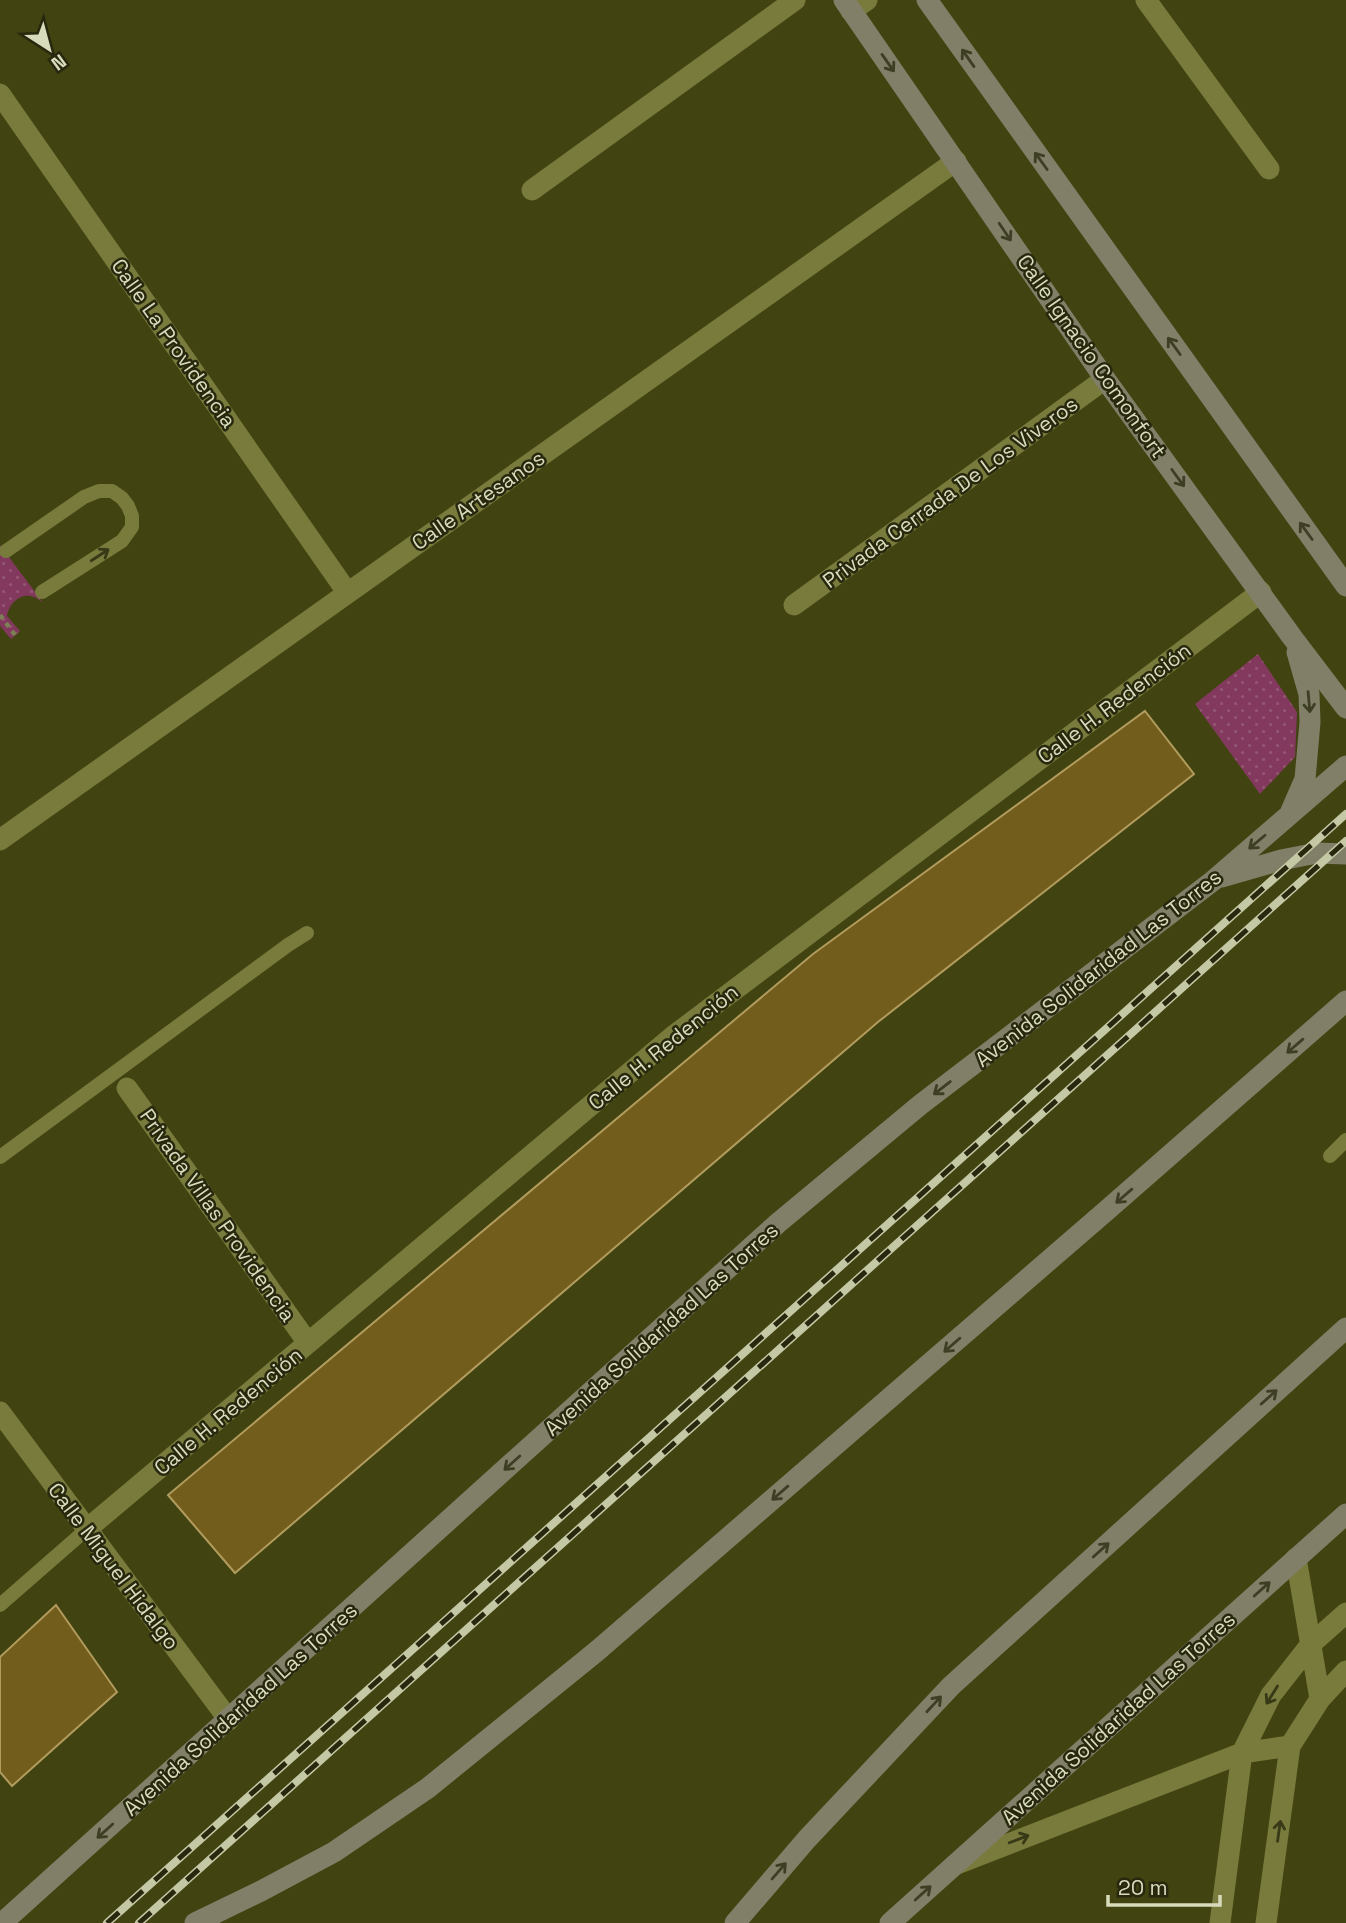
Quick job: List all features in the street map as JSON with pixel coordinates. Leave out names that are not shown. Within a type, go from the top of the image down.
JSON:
[{"type":"main road","points":[[927,0],[1346,586]]},
{"type":"main road","name":"Calle Ignacio Comonfort","points":[[854,4],[956,161],[1105,379],[1346,708]]},
{"type":"main road","points":[[1289,816],[1305,779],[1310,722],[1309,694],[1292,637]]},
{"type":"main road","name":"Avenida Solidaridad Las Torres","points":[[2,1923],[778,1223],[920,1105],[1214,880],[1346,766]]},
{"type":"main road","points":[[1214,880],[1281,860],[1317,853],[1346,854]]},
{"type":"main road","points":[[195,1923],[334,1852],[428,1788],[597,1651],[1346,1001]]},
{"type":"main road","points":[[735,1923],[807,1839],[951,1686],[1346,1328]]},
{"type":"main road","name":"Avenida Solidaridad Las Torres","points":[[890,1923],[1346,1514]]},
{"type":"street","points":[[532,190],[795,0]]},
{"type":"street","points":[[1146,0],[1269,169]]},
{"type":"street","name":"Calle La Providencia","points":[[0,94],[347,592]]},
{"type":"street","name":"Calle Artesanos","points":[[0,840],[956,161]]},
{"type":"street","name":"Privada Cerrada De Los Viveros","points":[[794,605],[1105,379]]},
{"type":"street","name":"Calle H. Redención","points":[[87,1530],[672,1037],[1261,592]]},
{"type":"street","name":"Privada Villas Providencia","points":[[127,1087],[309,1343]]},
{"type":"street","name":"Calle Miguel Hidalgo","points":[[0,1412],[229,1720]]},
{"type":"street","points":[[1296,1558],[1320,1699]]},
{"type":"street","points":[[1220,1923],[1242,1753],[1271,1695],[1311,1644],[1346,1613]]},
{"type":"street","points":[[1266,1923],[1290,1746],[1320,1699],[1346,1671]]},
{"type":"street","points":[[956,1864],[1242,1753],[1290,1746]]},
{"type":"lane","points":[[6,551],[84,498],[100,491],[112,491],[122,498],[132,516],[132,527],[122,541],[42,592]]},
{"type":"lane","points":[[0,1157],[307,933]]},
{"type":"lane","points":[[1330,1156],[1346,1140]]},
{"type":"lane","points":[[0,1605],[87,1530]]},
{"type":"path","points":[[0,615],[15,635]]},
{"type":"shaded area","points":[[0,545],[44,604],[29,596],[13,603],[7,616],[20,631],[11,639],[0,626]]},
{"type":"shaded area","points":[[1258,654],[1297,712],[1295,757],[1260,794],[1195,704]]},
{"type":"building","points":[[1145,711],[1194,774],[878,1022],[235,1573],[168,1495],[813,954]]},
{"type":"building","points":[[56,1605],[117,1692],[12,1786],[0,1772],[0,1657]]},
{"type":"railway","points":[[107,1923],[1346,814]]},
{"type":"railway","points":[[139,1923],[1346,841]]}]
